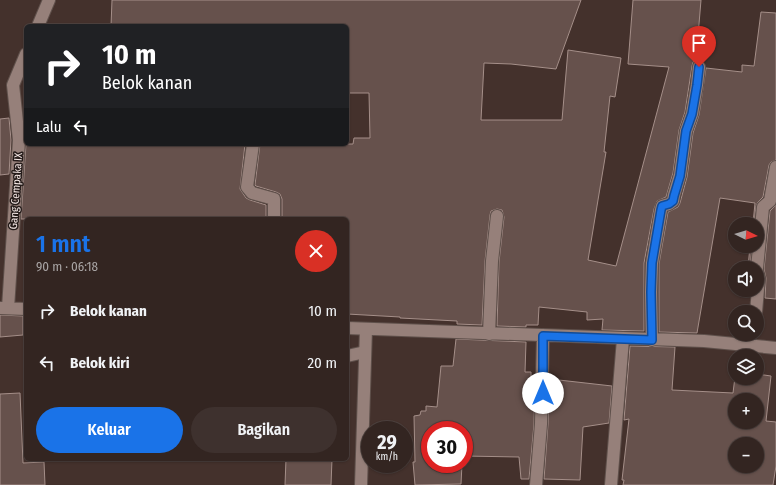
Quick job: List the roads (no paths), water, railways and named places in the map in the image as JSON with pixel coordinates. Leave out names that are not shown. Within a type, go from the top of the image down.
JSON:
[{"type":"street","points":[[39,24],[49,0]]},
{"type":"street","name":"Gang Cempaka IX","points":[[4,308],[21,116],[13,85],[24,59]]},
{"type":"street","points":[[652,340],[652,263],[661,210],[662,206],[673,201],[680,176],[686,131],[692,114],[699,67]]},
{"type":"street","points":[[253,146],[247,187],[252,193],[274,199],[274,217]]},
{"type":"street","points":[[758,261],[763,207],[770,201],[776,167]]},
{"type":"street","points":[[489,334],[492,261],[497,216]]},
{"type":"street","points":[[4,308],[24,309]]},
{"type":"street","points":[[349,328],[652,340],[728,341]]},
{"type":"street","points":[[361,485],[366,329]]},
{"type":"street","points":[[536,485],[541,424],[543,336]]},
{"type":"street","points":[[611,485],[623,339]]},
{"type":"street","points":[[756,341],[776,348]]},
{"type":"street","points":[[349,356],[365,352]]}]
